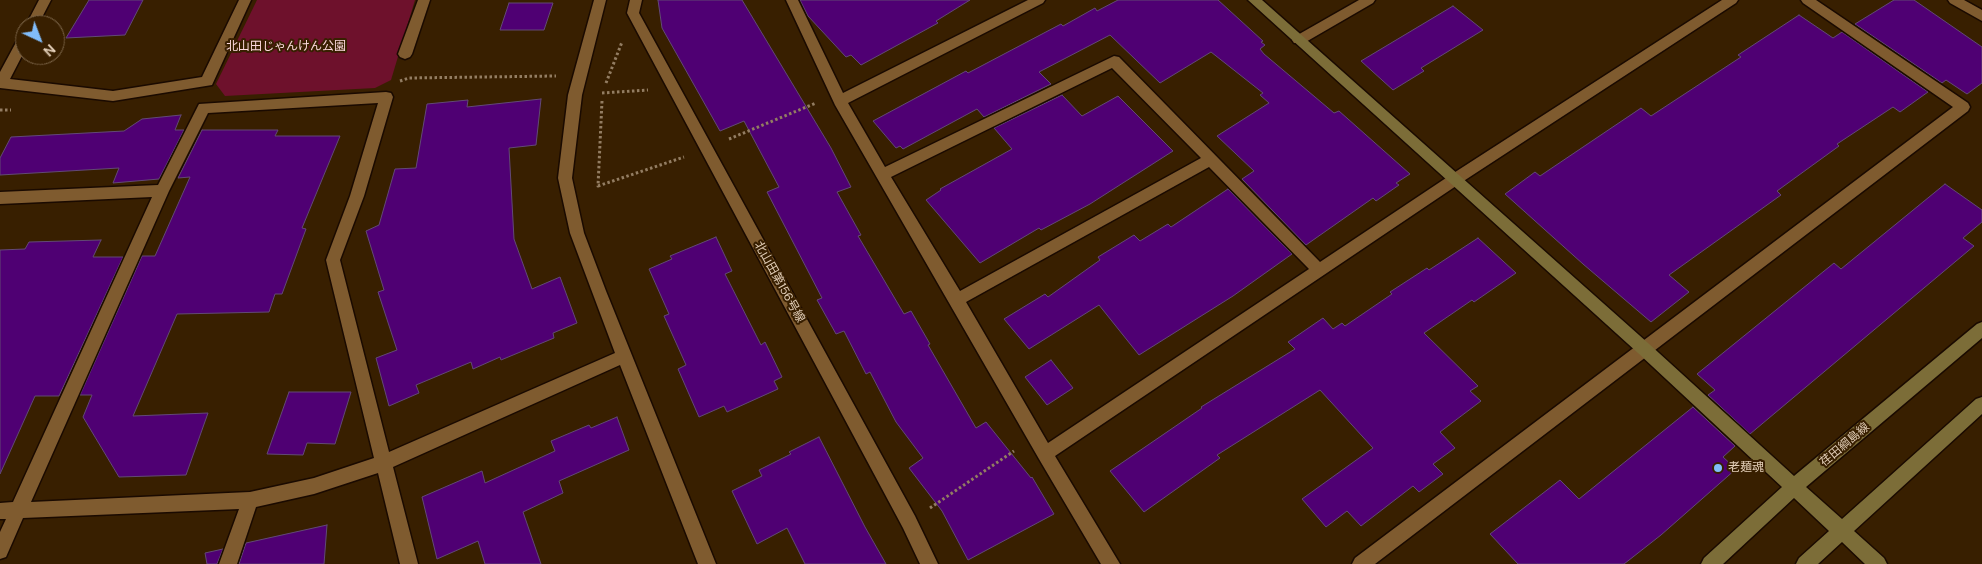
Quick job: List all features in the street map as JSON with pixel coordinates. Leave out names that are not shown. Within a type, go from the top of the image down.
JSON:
[{"type":"street","points":[[37,15],[45,0]]},
{"type":"street","points":[[15,57],[1,83],[113,96],[207,81],[245,0]]},
{"type":"street","points":[[405,54],[424,0]]},
{"type":"street","points":[[600,0],[575,95],[565,178],[577,234],[707,564]]},
{"type":"street","points":[[792,0],[838,98],[882,176],[957,300],[1044,454],[1111,564]]},
{"type":"street","points":[[838,98],[1040,0]]},
{"type":"street","points":[[1254,0],[1643,348],[1878,564]]},
{"type":"street","points":[[1299,40],[1369,0]]},
{"type":"street","points":[[1044,454],[1454,180],[1732,0]]},
{"type":"street","points":[[1362,564],[1963,106],[1807,0]]},
{"type":"street","points":[[1954,0],[1982,16]]},
{"type":"street","name":"北山田第156号線","points":[[634,6],[673,88],[909,522],[929,564]]},
{"type":"street","points":[[882,176],[1114,61],[1319,270]]},
{"type":"street","points":[[0,551],[162,191],[204,108],[386,97],[358,196],[333,260],[409,564]]},
{"type":"street","points":[[957,300],[1210,160]]},
{"type":"street","points":[[0,198],[162,191]]},
{"type":"street","name":"荏田綱島線","points":[[1710,564],[1795,486],[1982,330]]},
{"type":"street","points":[[0,511],[250,500],[314,486],[383,463],[624,356]]},
{"type":"street","points":[[1805,564],[1982,404]]},
{"type":"street","points":[[228,564],[250,500]]},
{"type":"path","points":[[634,6],[602,93],[598,186],[706,149],[838,98]]},
{"type":"path","points":[[409,78],[559,76],[557,82]]},
{"type":"path","points":[[602,93],[673,88]]},
{"type":"path","points":[[909,522],[1034,437]]},
{"type":"green space","name":"北山田じゃんけん公園","points":[[257,0],[415,0],[391,80],[375,88],[225,96],[216,84]]},
{"type":"building","points":[[89,0],[143,0],[125,35],[66,38]]},
{"type":"building","points":[[658,0],[742,0],[831,148],[851,187],[837,192],[861,235],[858,236],[904,314],[911,311],[930,344],[928,345],[976,428],[986,422],[1032,477],[1054,514],[968,560],[942,511],[909,468],[923,458],[896,422],[870,372],[866,374],[844,331],[836,334],[817,300],[822,298],[767,192],[779,187],[744,121],[720,131],[662,28]]},
{"type":"building","points":[[800,0],[970,0],[936,21],[938,23],[861,65],[851,55],[846,57],[808,16]]},
{"type":"building","points":[[1118,0],[1218,0],[1263,41],[1261,42],[1265,45],[1260,49],[1264,54],[1334,113],[1339,111],[1410,174],[1396,183],[1399,185],[1376,201],[1373,198],[1306,245],[1242,179],[1254,171],[1217,136],[1269,103],[1260,95],[1263,93],[1211,52],[1160,83],[1110,35],[1039,72],[1051,84],[984,117],[977,109],[903,149],[900,146],[896,148],[873,121],[966,71],[968,73],[1061,24],[1063,26],[1095,8],[1097,11]]},
{"type":"building","points":[[1894,0],[1914,0],[1982,47],[1982,83],[1967,94],[1946,80],[1942,83],[1855,24]]},
{"type":"building","points":[[509,3],[553,3],[544,30],[500,30]]},
{"type":"building","points":[[1453,6],[1483,30],[1421,68],[1424,71],[1393,90],[1361,61]]},
{"type":"building","points":[[1799,15],[1833,38],[1842,32],[1928,92],[1900,112],[1893,107],[1837,144],[1839,146],[1777,191],[1781,195],[1669,275],[1689,292],[1651,322],[1505,194],[1535,172],[1540,176],[1641,108],[1651,116],[1741,57],[1738,55]]},
{"type":"building","points":[[1062,95],[1082,116],[1118,96],[1173,151],[1090,204],[1041,230],[1039,228],[980,263],[926,200],[940,189],[1012,149],[994,128]]},
{"type":"building","points":[[541,99],[536,145],[509,148],[514,239],[532,289],[560,277],[577,323],[553,333],[554,338],[501,360],[500,357],[473,369],[471,362],[416,385],[419,393],[389,406],[376,358],[397,350],[378,292],[384,290],[366,231],[379,225],[395,169],[416,168],[427,104],[468,100],[467,107]]},
{"type":"building","points":[[181,115],[175,130],[184,130],[159,179],[113,183],[119,168],[0,175],[0,158],[11,137],[124,131],[142,119]]},
{"type":"building","points":[[202,130],[278,130],[275,136],[340,136],[302,228],[306,229],[282,294],[275,294],[269,312],[177,314],[133,416],[208,413],[186,475],[119,477],[83,417],[92,395],[80,395],[142,256],[155,256],[190,177],[178,178]]},
{"type":"building","points":[[1945,184],[1982,210],[1982,222],[1963,238],[1974,246],[1750,434],[1708,395],[1715,390],[1697,374],[1834,263],[1841,269]]},
{"type":"building","points":[[1228,189],[1292,254],[1233,296],[1139,355],[1099,305],[1029,349],[1004,319],[1045,294],[1048,297],[1100,260],[1098,257],[1134,235],[1140,241],[1168,224],[1171,227]]},
{"type":"building","points":[[716,237],[732,271],[725,274],[761,345],[765,342],[782,377],[774,381],[778,389],[727,412],[724,406],[699,417],[678,369],[686,365],[664,316],[669,314],[649,269],[672,259],[670,256]]},
{"type":"building","points":[[1478,238],[1516,273],[1424,333],[1478,386],[1470,391],[1481,401],[1440,432],[1455,448],[1433,464],[1443,474],[1419,492],[1413,486],[1361,526],[1347,511],[1326,527],[1302,499],[1373,448],[1320,390],[1217,455],[1220,458],[1144,512],[1110,471],[1201,407],[1295,349],[1288,342],[1323,318],[1333,329],[1342,323],[1345,326],[1392,294],[1390,292],[1427,268],[1429,270]]},
{"type":"building","points":[[101,240],[93,257],[123,257],[59,396],[35,396],[0,474],[0,250],[25,249],[29,242]]},
{"type":"building","points":[[1051,360],[1073,388],[1047,405],[1025,377]]},
{"type":"building","points":[[289,392],[351,392],[335,444],[307,443],[303,455],[267,454]]},
{"type":"building","points":[[1693,407],[1735,446],[1723,457],[1736,469],[1661,535],[1624,564],[1518,564],[1490,534],[1560,480],[1579,499]]},
{"type":"building","points":[[617,417],[629,450],[559,481],[563,493],[523,512],[541,564],[485,564],[478,541],[437,559],[422,497],[482,471],[485,483],[555,451],[551,441],[589,425],[591,428]]},
{"type":"building","points":[[819,437],[886,564],[805,564],[787,528],[757,544],[732,491],[762,476],[759,470]]},
{"type":"building","points":[[327,525],[324,564],[239,564],[246,543]]},
{"type":"building","points":[[223,549],[217,564],[207,564],[205,553]]},
{"type":"place","name":"老麺魂","points":[[1718,468]]}]
